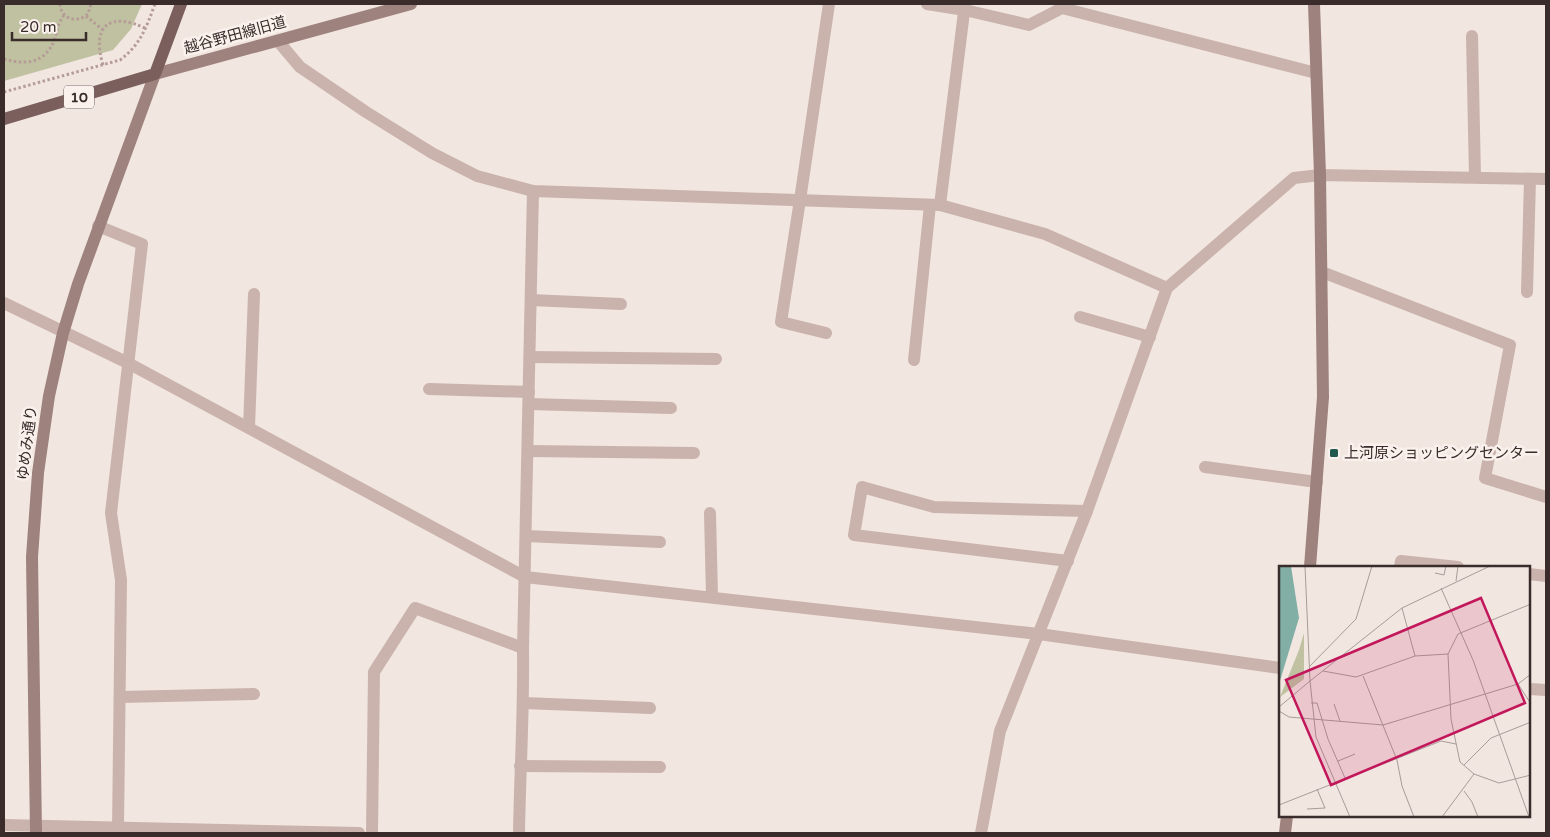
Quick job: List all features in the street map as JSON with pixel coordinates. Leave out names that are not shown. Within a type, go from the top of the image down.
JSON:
[{"type":"main road","points":[[155,74],[181,4]]},
{"type":"main road","name":"10","points":[[4,119],[155,74]]},
{"type":"street","name":"越谷野田線旧道","points":[[155,74],[411,4]]},
{"type":"street","points":[[826,333],[781,322],[829,4]]},
{"type":"street","points":[[927,4],[965,7],[1029,25],[1062,8],[1316,73]]},
{"type":"street","points":[[1310,566],[1324,397],[1320,175],[1314,4]]},
{"type":"street","points":[[914,360],[965,7]]},
{"type":"street","points":[[1472,36],[1475,177]]},
{"type":"street","points":[[278,40],[300,67],[366,112],[432,153],[477,176],[533,191],[935,205],[1045,234],[1167,288]]},
{"type":"street","name":"ゆめみ通り","points":[[36,830],[32,557],[38,472],[49,396],[63,333],[98,226],[155,74]]},
{"type":"street","points":[[981,833],[1000,731],[1087,511],[1167,288],[1294,178],[1320,175],[1546,179]]},
{"type":"street","points":[[1527,292],[1530,179]]},
{"type":"street","points":[[519,833],[520,766],[524,703],[533,191]]},
{"type":"street","points":[[98,226],[142,244],[111,513],[121,580],[118,831]]},
{"type":"street","points":[[1322,272],[1510,345],[1485,478],[1546,497]]},
{"type":"street","points":[[249,428],[254,294]]},
{"type":"street","points":[[531,300],[621,304]]},
{"type":"street","points":[[4,303],[128,363],[525,577],[1039,634],[1279,668]]},
{"type":"street","points":[[1080,317],[1150,337]]},
{"type":"street","points":[[530,357],[716,360]]},
{"type":"street","points":[[429,388],[529,398],[671,408]]},
{"type":"street","points":[[528,450],[694,453]]},
{"type":"street","points":[[1205,467],[1317,482]]},
{"type":"street","points":[[1068,561],[854,535],[862,486],[934,507],[1087,511]]},
{"type":"street","points":[[710,514],[712,597]]},
{"type":"street","points":[[526,536],[660,542]]},
{"type":"street","points":[[1400,566],[1401,561],[1448,566]]},
{"type":"street","points":[[1530,574],[1546,576]]},
{"type":"street","points":[[372,833],[374,672],[415,608],[524,648]]},
{"type":"street","points":[[1530,689],[1546,690]]},
{"type":"street","points":[[120,697],[254,694]]},
{"type":"street","points":[[524,703],[650,708]]},
{"type":"street","points":[[520,766],[660,767]]},
{"type":"street","points":[[1285,833],[1287,817]]},
{"type":"street","points":[[4,825],[36,830],[359,833]]},
{"type":"path","points":[[60,4],[64,15],[74,20],[79,20],[86,16],[91,4]]},
{"type":"path","points":[[4,92],[120,60],[132,51],[146,28],[155,4]]},
{"type":"path","points":[[4,59],[12,62],[31,63],[44,56],[53,42],[58,23],[64,15]]},
{"type":"path","points":[[86,16],[103,30]]},
{"type":"path","points":[[109,88],[98,45],[99,37],[108,24],[123,20],[168,38]]},
{"type":"green space","points":[[4,4],[142,4],[131,29],[113,50],[4,81]]},
{"type":"place","name":"上河原ショッピングセンター","points":[[1334,453]]}]
